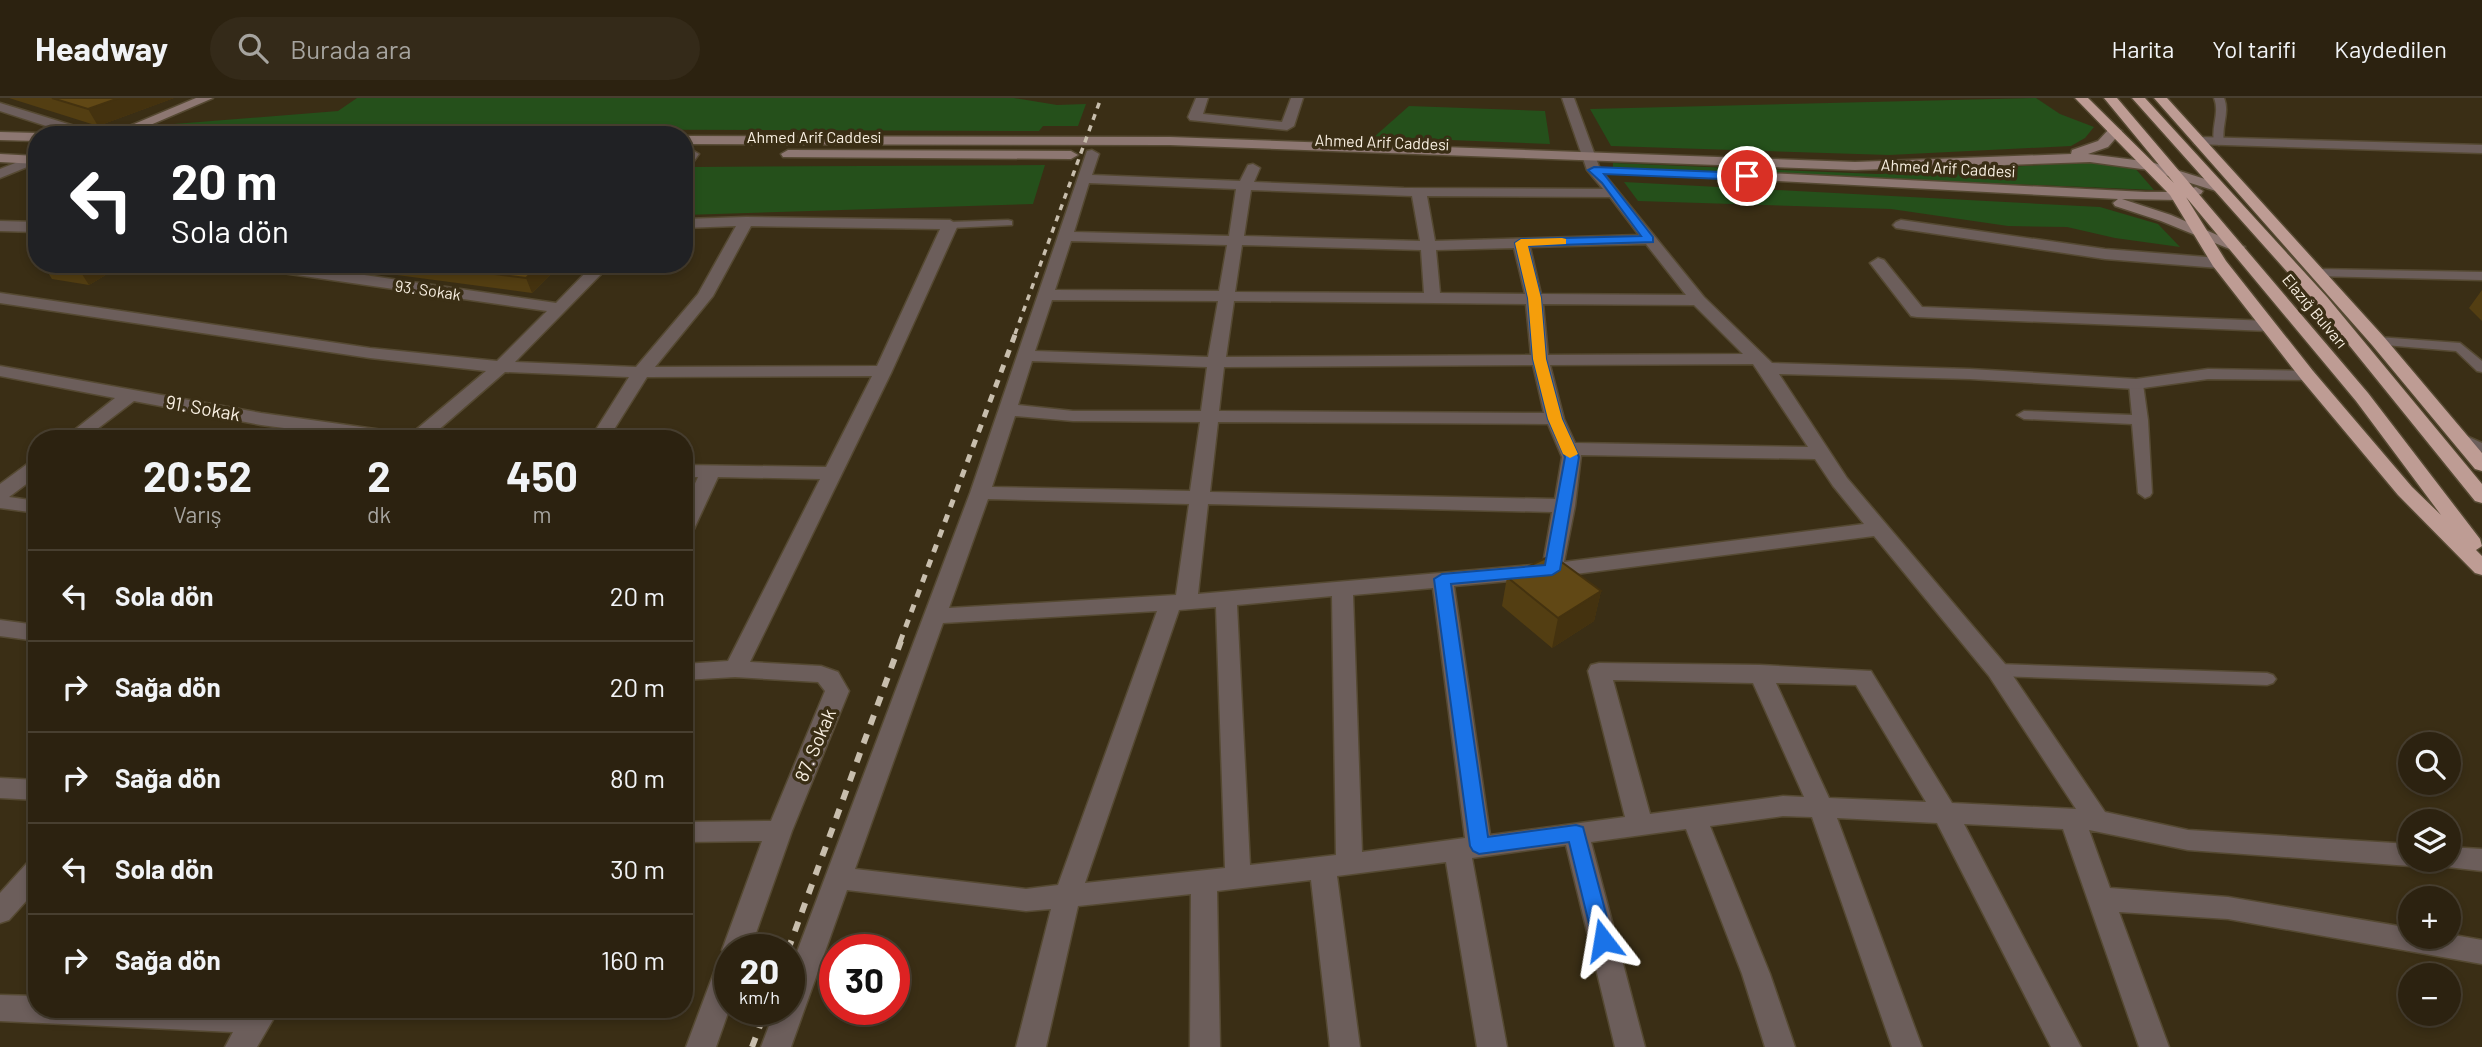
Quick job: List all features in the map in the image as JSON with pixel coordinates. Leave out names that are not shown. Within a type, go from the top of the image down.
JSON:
[{"type":"highway","points":[[2081,98],[2151,166],[2185,194],[2201,233],[2219,263],[2307,375],[2405,491],[2482,568]]},
{"type":"highway","name":"Elazığ Bulvarı","points":[[2110,98],[2174,172],[2185,194],[2237,247],[2362,397],[2482,555]]},
{"type":"highway","name":"Elazığ Bulvarı","points":[[2138,98],[2321,300],[2482,497]]},
{"type":"highway","points":[[2160,98],[2378,341],[2482,465]]},
{"type":"street","points":[[137,126],[207,98]]},
{"type":"street","points":[[1202,98],[1195,117],[1287,126],[1297,98]]},
{"type":"street","points":[[1568,98],[1591,163],[1613,193],[1698,300],[1763,364],[1840,482],[1997,670],[2084,819],[2101,899],[2154,1047]]},
{"type":"street","points":[[0,107],[60,126]]},
{"type":"street","name":"Ahmed Arif Caddesi","points":[[2054,159],[2103,144],[2115,131]]},
{"type":"street","points":[[0,136],[28,137]]},
{"type":"street","name":"Ahmed Arif Caddesi","points":[[693,140],[1170,141],[1591,163],[2077,193],[2185,194],[2219,188]]},
{"type":"street","points":[[2199,141],[2482,149]]},
{"type":"street","points":[[776,1047],[980,493],[1048,295],[1092,155]]},
{"type":"street","name":"Ahmed Arif Caddesi","points":[[693,157],[1092,155],[1855,166],[2103,159],[2151,166],[2219,188]]},
{"type":"street","points":[[0,158],[28,160]]},
{"type":"street","points":[[0,174],[28,163]]},
{"type":"street","points":[[1031,1047],[1067,895],[1179,602],[1199,500],[1244,187],[1253,167]]},
{"type":"street","points":[[1086,179],[1419,192],[1613,193]]},
{"type":"street","points":[[1419,192],[1428,246],[1432,297]]},
{"type":"street","name":"Ahmed Arif Caddesi","points":[[2077,193],[2140,209],[2237,247]]},
{"type":"street","points":[[693,224],[746,221],[950,225],[883,371],[735,670]]},
{"type":"street","points":[[605,430],[641,372],[705,296],[746,221]]},
{"type":"street","points":[[1901,225],[2105,254],[2219,263]]},
{"type":"street","points":[[0,226],[28,227]]},
{"type":"street","points":[[1066,236],[1428,246],[1649,239]]},
{"type":"street","points":[[1521,243],[1534,298],[1540,359],[1555,419],[1572,457],[1552,570]]},
{"type":"street","points":[[1878,263],[1917,312],[2269,326]]},
{"type":"street","name":"93. Sokak","points":[[317,273],[559,308]]},
{"type":"street","points":[[428,430],[501,367],[594,273]]},
{"type":"street","points":[[1048,295],[1698,300]]},
{"type":"street","points":[[0,298],[370,353],[501,367],[641,372],[883,371]]},
{"type":"street","points":[[1026,356],[1217,362],[1540,359],[1763,364],[2136,384],[2208,374],[2307,375]]},
{"type":"street","name":"91. Sokak","points":[[0,372],[261,419],[341,430]]},
{"type":"street","points":[[84,430],[129,396]]},
{"type":"street","points":[[1009,410],[1073,416],[1555,419]]},
{"type":"street","points":[[1568,449],[1823,453]]},
{"type":"street","points":[[693,471],[832,473]]},
{"type":"street","points":[[693,510],[711,471]]},
{"type":"street","points":[[0,494],[28,473]]},
{"type":"street","points":[[980,493],[1199,500],[1565,506]]},
{"type":"street","points":[[0,502],[28,507]]},
{"type":"street","points":[[934,616],[1179,602],[1552,570],[1880,529]]},
{"type":"street","points":[[1442,579],[1468,847],[1492,1047]]},
{"type":"street","points":[[1342,588],[1336,866],[1345,1047]]},
{"type":"street","points":[[1226,598],[1238,878]]},
{"type":"street","points":[[0,628],[28,632]]},
{"type":"street","name":"87. Sokak","points":[[693,672],[735,670],[821,674],[836,685],[835,698],[779,831],[742,934]]},
{"type":"street","points":[[1640,824],[1599,671],[1863,677],[1945,813],[2066,1047]]},
{"type":"street","points":[[1760,673],[1821,808],[1907,1047]]},
{"type":"street","points":[[0,788],[28,790]]},
{"type":"street","points":[[838,878],[1026,900],[1336,866],[1783,806],[2084,819],[2188,840],[2398,855]]},
{"type":"street","points":[[1694,817],[1756,974],[1780,1047]]},
{"type":"street","points":[[693,832],[779,831]]},
{"type":"street","points":[[1576,833],[1630,1047]]},
{"type":"street","points":[[2461,859],[2482,860]]},
{"type":"street","points":[[0,912],[28,880]]},
{"type":"street","points":[[1204,881],[1205,1047]]},
{"type":"street","points":[[2101,899],[2228,908],[2482,952]]},
{"type":"street","points":[[0,1008],[28,1009]]},
{"type":"street","points":[[701,1047],[714,1011]]},
{"type":"street","points":[[240,1047],[259,1018]]},
{"type":"lane","points":[[2219,98],[2223,111],[2215,130],[2219,142]]},
{"type":"lane","points":[[950,225],[1008,223]]},
{"type":"lane","points":[[2318,273],[2482,276]]},
{"type":"lane","points":[[2378,341],[2460,346],[2482,368]]},
{"type":"lane","points":[[2136,384],[2145,493]]},
{"type":"lane","points":[[2024,415],[2141,420]]},
{"type":"lane","points":[[2458,436],[2482,448]]},
{"type":"lane","points":[[1997,670],[2267,679]]},
{"type":"green space","points":[[357,98],[1014,98],[1057,105],[1086,104],[1078,126],[1043,126],[1039,131],[693,130],[693,126],[160,126],[338,111]]},
{"type":"green space","points":[[2036,98],[2060,114],[2094,127],[2085,138],[2071,146],[1889,155],[1611,146],[1590,109]]},
{"type":"green space","points":[[1409,106],[1545,111],[1550,144],[1374,137]]},
{"type":"green space","points":[[2098,162],[2134,167],[2154,190],[1613,167],[1613,163],[1877,174]]},
{"type":"green space","points":[[1045,165],[1033,204],[693,215],[695,167]]},
{"type":"green space","points":[[1624,182],[2100,207],[2158,224],[2180,247],[2115,238],[2067,227],[2008,226],[1891,209],[1638,201]]},
{"type":"building","points":[[52,98],[119,98],[88,109]]},
{"type":"building","points":[[487,273],[531,273],[526,278]]},
{"type":"building","points":[[1552,555],[1601,591],[1558,618],[1507,577]]},
{"type":"railway","points":[[1015,334],[1101,98]]},
{"type":"railway","points":[[900,642],[1016,332]]},
{"type":"railway","points":[[794,934],[901,641]]},
{"type":"railway","points":[[752,1047],[760,1025]]},
{"type":"slow traffic","points":[[1562,242],[1521,243],[1534,298],[1540,359],[1555,419],[1570,454]]},
{"type":"route","points":[[1603,940],[1576,833],[1479,846],[1442,579],[1552,570],[1572,457],[1555,419],[1540,359],[1534,298],[1521,243],[1649,239],[1594,170],[1747,176]]}]
